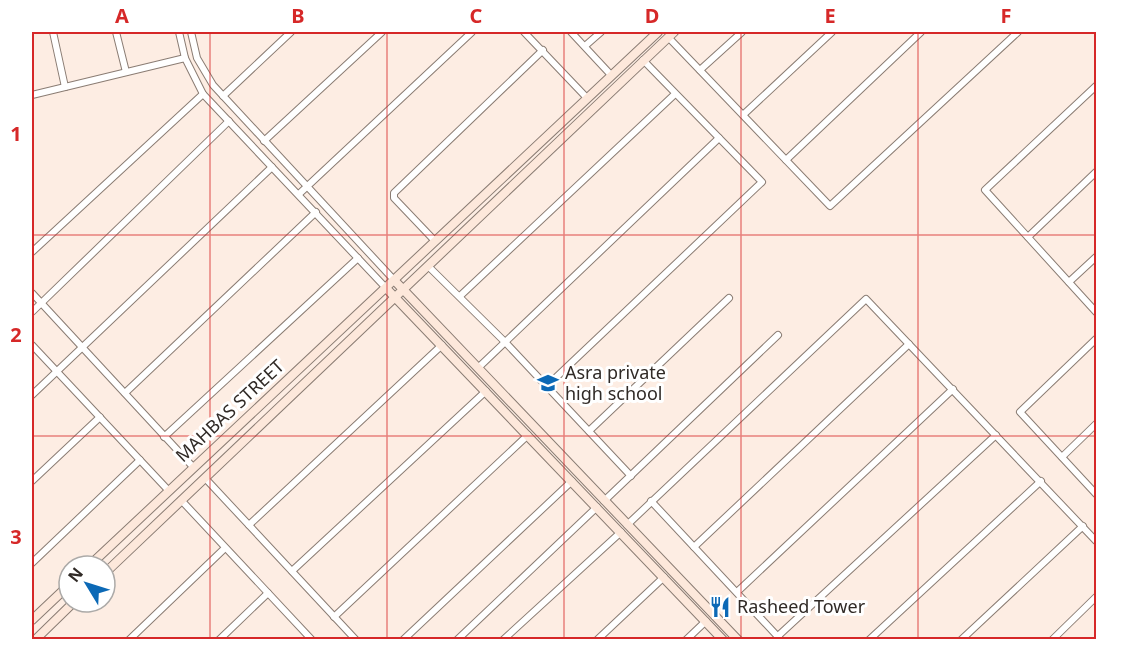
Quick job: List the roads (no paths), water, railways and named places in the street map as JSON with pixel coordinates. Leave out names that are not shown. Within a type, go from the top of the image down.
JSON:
[{"type":"street","points":[[53,32],[65,87]]},
{"type":"street","points":[[116,32],[126,72]]},
{"type":"street","points":[[179,32],[185,58],[203,94],[723,639]]},
{"type":"street","points":[[191,32],[197,58],[223,96],[394,280],[738,639]]},
{"type":"street","points":[[223,96],[291,32]]},
{"type":"street","points":[[264,141],[382,32]]},
{"type":"street","points":[[299,194],[472,32]]},
{"type":"street","points":[[524,32],[587,98]]},
{"type":"street","points":[[571,32],[611,75]]},
{"type":"street","points":[[585,46],[601,32]]},
{"type":"street","name":"MAHBAS STREET","points":[[102,554],[658,32]]},
{"type":"street","points":[[700,70],[742,32]]},
{"type":"street","points":[[743,115],[832,32]]},
{"type":"street","points":[[786,160],[921,32]]},
{"type":"street","points":[[671,34],[700,70],[830,206],[1018,32]]},
{"type":"street","name":"MAHBAS STREET","points":[[117,561],[671,34]]},
{"type":"street","points":[[434,240],[394,198],[394,193],[543,50]]},
{"type":"street","points":[[32,95],[185,58]]},
{"type":"street","points":[[547,386],[762,182],[643,60]]},
{"type":"street","points":[[1096,86],[985,190],[1096,312]]},
{"type":"street","points":[[32,252],[203,94]]},
{"type":"street","points":[[460,296],[675,94]]},
{"type":"street","points":[[32,312],[229,122]]},
{"type":"street","points":[[480,368],[719,138]]},
{"type":"street","points":[[32,394],[273,167]]},
{"type":"street","points":[[1028,237],[1096,172]]},
{"type":"street","points":[[124,393],[316,212]]},
{"type":"street","points":[[1069,282],[1096,257]]},
{"type":"street","points":[[164,437],[358,258]]},
{"type":"street","points":[[428,266],[506,343],[631,476]]},
{"type":"street","points":[[32,293],[194,468]]},
{"type":"street","points":[[589,431],[729,298]]},
{"type":"street","points":[[627,525],[866,299],[1096,541]]},
{"type":"street","points":[[604,501],[778,336]]},
{"type":"street","points":[[1096,339],[1020,412],[1096,494]]},
{"type":"street","points":[[694,547],[909,344]]},
{"type":"street","points":[[32,345],[170,490]]},
{"type":"street","points":[[249,525],[442,345]]},
{"type":"street","points":[[737,592],[953,389]]},
{"type":"street","points":[[292,571],[486,391]]},
{"type":"street","points":[[32,481],[100,417]]},
{"type":"street","points":[[1062,457],[1096,424]]},
{"type":"street","points":[[334,617],[528,435]]},
{"type":"street","points":[[651,501],[780,638],[996,435]]},
{"type":"street","points":[[32,563],[140,460]]},
{"type":"street","points":[[205,477],[356,639]]},
{"type":"street","points":[[869,639],[1041,481]]},
{"type":"street","points":[[403,639],[573,482]]},
{"type":"street","points":[[181,500],[311,639]]},
{"type":"street","points":[[152,507],[162,518]]},
{"type":"street","points":[[457,639],[597,507]]},
{"type":"street","points":[[961,639],[1083,526]]},
{"type":"street","points":[[503,639],[621,532]]},
{"type":"street","points":[[129,639],[225,548]]},
{"type":"street","points":[[597,639],[664,577]]},
{"type":"street","points":[[219,639],[268,593]]},
{"type":"street","points":[[32,620],[57,596]]},
{"type":"street","points":[[1052,639],[1096,597]]},
{"type":"street","points":[[35,639],[61,614]]},
{"type":"street","points":[[686,639],[706,621]]},
{"type":"place","name":"Asra private high school","points":[[548,383]]},
{"type":"place","name":"Rasheed Tower","points":[[720,607]]}]
